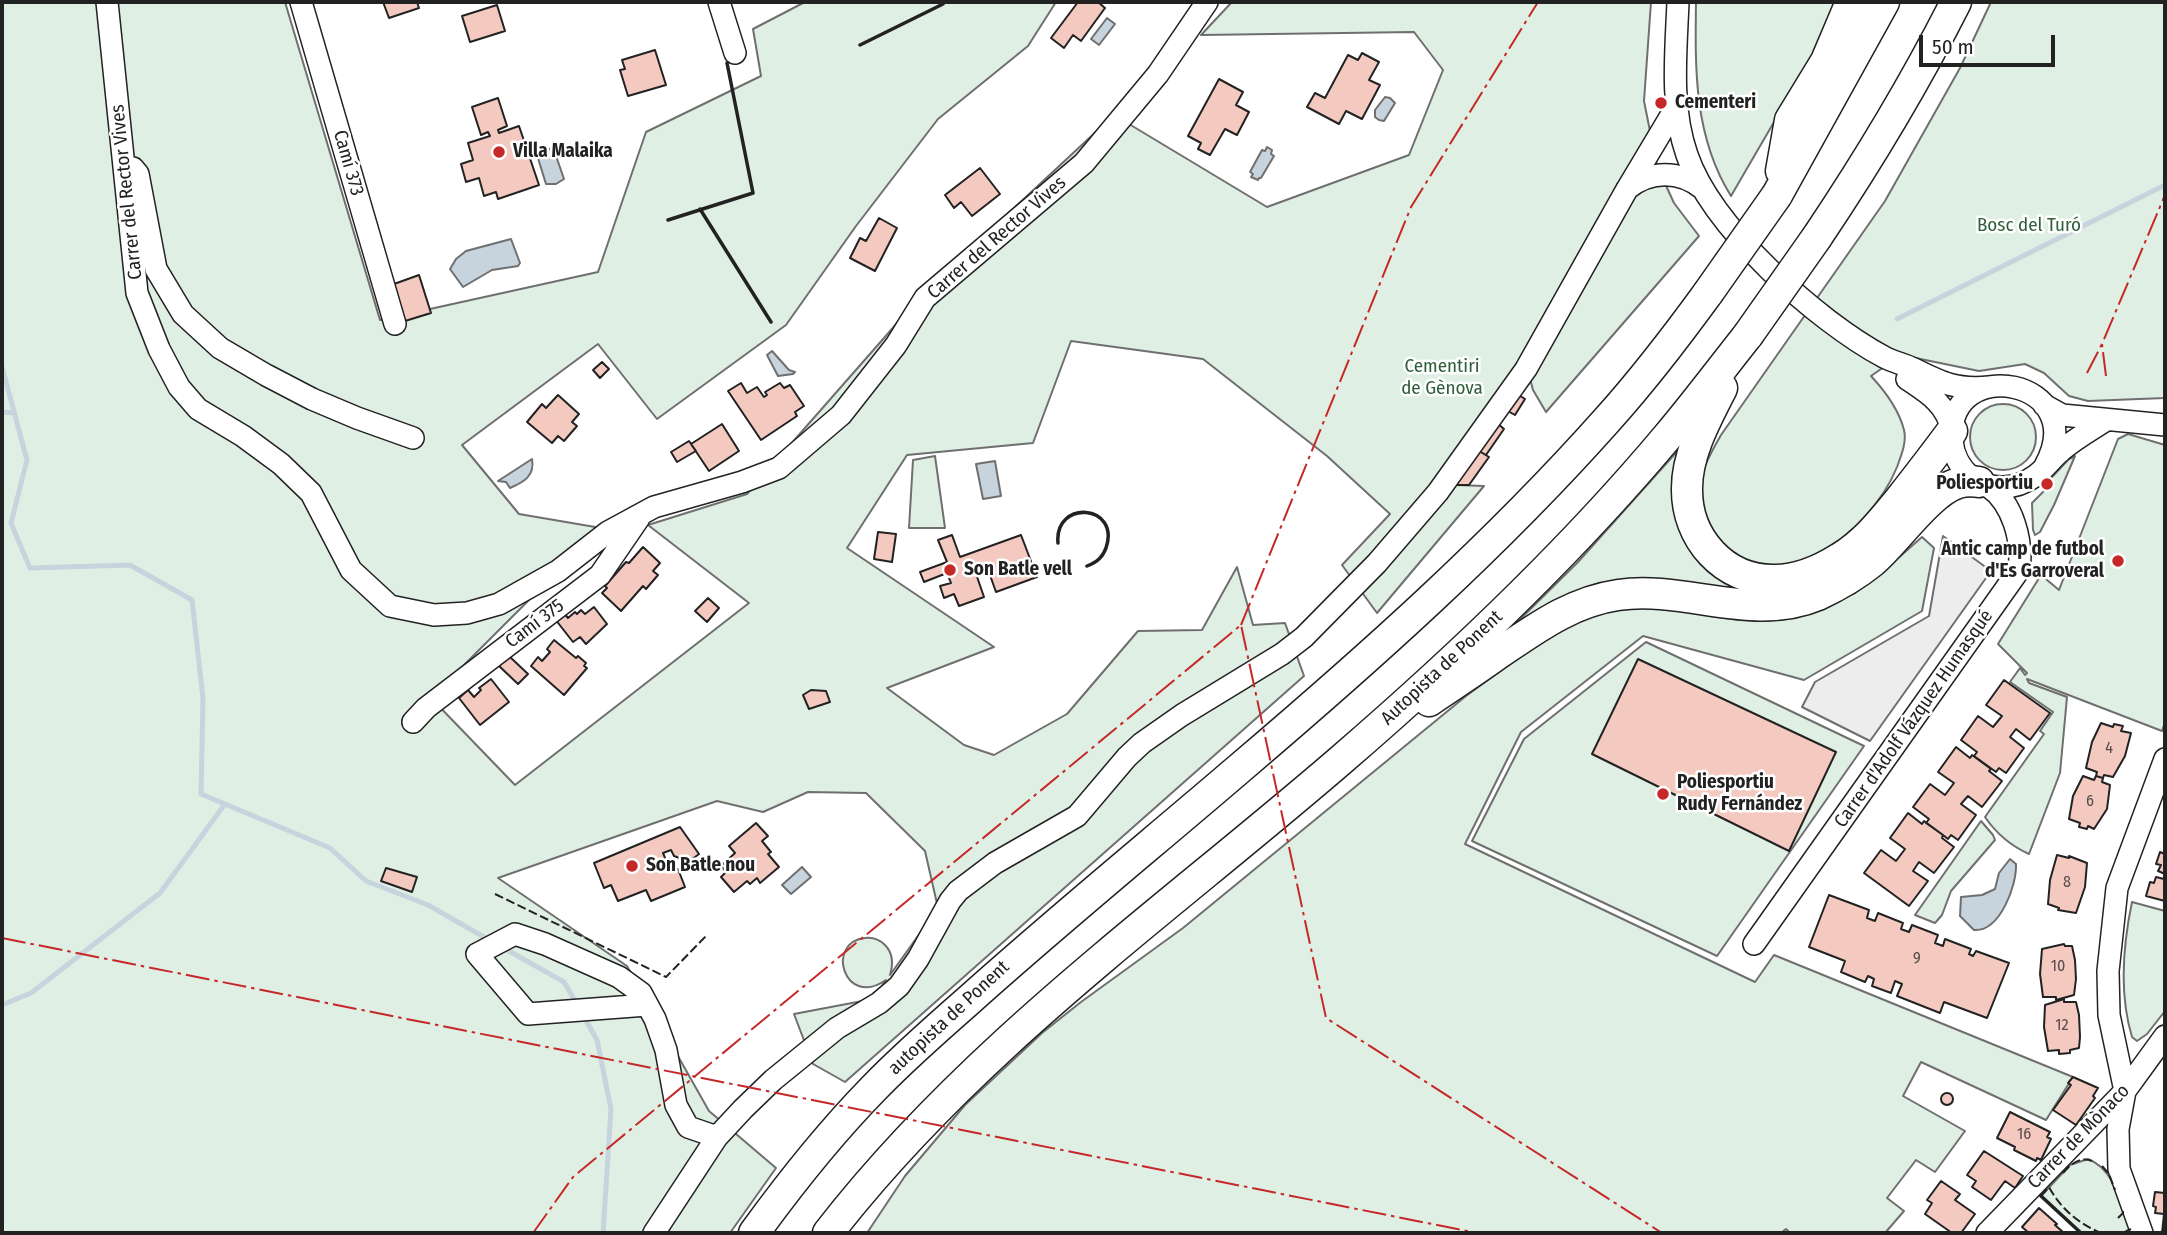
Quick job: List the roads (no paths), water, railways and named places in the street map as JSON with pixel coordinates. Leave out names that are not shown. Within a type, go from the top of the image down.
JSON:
[{"type":"highway","points":[[1777,195],[1790,120],[1826,61],[1851,2]]},
{"type":"highway","points":[[1777,195],[1884,2]]},
{"type":"highway","points":[[1952,431],[1875,529],[1842,558],[1814,571],[1788,579],[1765,580],[1737,573],[1720,562],[1700,538],[1691,519],[1688,475],[1699,438],[1748,335],[1853,183],[1956,2]]},
{"type":"highway","name":"autopista de Ponent","points":[[754,1233],[808,1162],[884,1079],[1026,948],[1356,667],[1551,481],[1664,352],[1777,195]]},
{"type":"highway","name":"Autopista de Ponent","points":[[828,1233],[909,1138],[1008,1040],[1342,760],[1481,634],[1573,541],[1667,437],[1748,335]]},
{"type":"highway","points":[[1342,760],[1521,638],[1588,601],[1632,594],[1658,594],[1751,606],[1791,602],[1815,596],[1844,581],[1874,560],[1927,505],[1952,485],[1960,482],[1984,484]]},
{"type":"street","name":"Carrer del Rector Vives","points":[[107,2],[137,293],[159,349],[179,387],[198,410],[243,436],[281,464],[311,493],[351,570],[390,606],[434,615],[467,613],[499,604],[558,571],[608,532],[654,508],[743,482],[779,468],[841,415],[896,345],[925,298],[1084,163],[1157,74],[1207,2]]},
{"type":"street","name":"Camí 373","points":[[301,2],[395,324]]},
{"type":"street","points":[[719,2],[735,53]]},
{"type":"street","points":[[1678,2],[1678,104],[1686,152],[1704,190],[1733,229],[1792,291],[1815,311],[1885,358],[1904,377],[1934,397],[1948,416],[1952,431]]},
{"type":"street","points":[[654,1233],[717,1137],[743,1109],[811,1048],[890,995],[899,986],[918,959],[950,901],[967,883],[995,863],[1077,816],[1142,743],[1182,715],[1282,654],[1304,637],[1377,564],[1438,492],[1526,369],[1678,104]]},
{"type":"street","points":[[123,156],[138,174],[156,269],[183,314],[220,348],[266,375],[324,404],[413,438]]},
{"type":"street","points":[[1626,191],[1635,183],[1658,174],[1681,176],[1704,190]]},
{"type":"street","points":[[1885,358],[1944,384],[1970,388],[2006,384],[2024,389],[2044,405],[2054,429],[2053,450],[2027,485],[2021,499],[2018,536]]},
{"type":"street","points":[[1989,387],[1963,403],[1955,416],[1952,431],[1955,457],[1963,469],[1984,484],[2010,487],[2020,485],[2071,442],[2106,420]]},
{"type":"street","points":[[2044,405],[2062,415],[2165,425]]},
{"type":"street","name":"Carrer d'Adolf Vázquez Humasqué","points":[[1754,944],[2019,570],[2018,536],[2008,508],[1997,492],[1984,484]]},
{"type":"street","name":"Camí 375","points":[[413,722],[426,708],[600,575],[643,514]]},
{"type":"street","points":[[2142,1233],[2123,1184],[2118,1162],[2118,1129],[2125,1091],[2109,1015],[2108,971],[2117,888],[2165,760]]},
{"type":"street","points":[[648,1005],[528,1014],[477,954],[515,934],[545,944],[619,977],[641,993],[648,1005],[655,1019],[666,1050],[676,1105],[688,1127],[717,1137]]},
{"type":"street","name":"Carrer de Mònaco","points":[[1987,1233],[2125,1091],[2165,1036]]},
{"type":"waterway","points":[[1897,319],[2165,185]]},
{"type":"waterway","points":[[2,367],[27,460],[11,523],[30,568],[130,565],[192,600],[203,698],[201,794],[330,848],[366,881],[428,905],[491,941]]},
{"type":"waterway","points":[[2,412],[14,413]]},
{"type":"waterway","points":[[2,1005],[31,993],[160,893],[225,804]]},
{"type":"waterway","points":[[502,947],[564,982],[578,1006]]},
{"type":"waterway","points":[[583,1015],[597,1040],[611,1109],[603,1233]]},
{"type":"place","name":"Cementeri","points":[[1661,103]]},
{"type":"place","name":"Villa Malaika","points":[[499,152]]},
{"type":"place","name":"Poliesportiu","points":[[2047,484]]},
{"type":"place","name":"Antic camp de futbol d'Es Garroveral","points":[[2118,561]]},
{"type":"place","name":"Son Batle vell","points":[[950,570]]},
{"type":"place","name":"Poliesportiu Rudy Fernández","points":[[1663,794]]},
{"type":"place","name":"Son Batle nou","points":[[632,866]]},
{"type":"park label","name":"Bosc del Turó","points":[[2029,226]]},
{"type":"park label","name":"Cementiri de Gènova","points":[[1442,378]]}]
